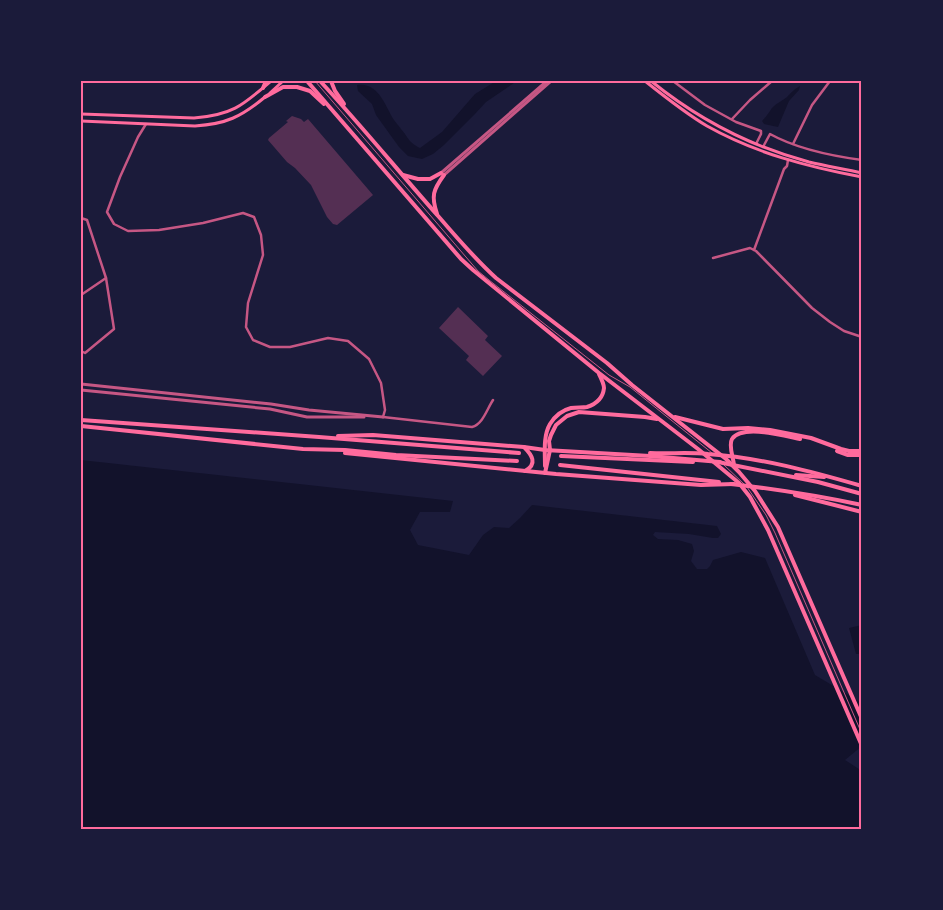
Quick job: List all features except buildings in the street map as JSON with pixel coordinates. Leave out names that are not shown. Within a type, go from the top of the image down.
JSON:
[{"type":"main road","points":[[263,88],[266,81]]},
{"type":"main road","points":[[81,114],[211,117],[238,108],[271,81]]},
{"type":"main road","points":[[81,121],[195,126],[212,125],[228,121],[242,114],[284,81]]},
{"type":"main road","points":[[308,81],[461,259],[485,281],[599,373],[739,483],[750,497],[768,530],[862,746]]},
{"type":"main road","points":[[320,81],[351,114],[480,264],[607,363],[739,472],[755,491],[778,527],[862,719]]},
{"type":"main road","points":[[331,81],[335,91],[351,114]]},
{"type":"main road","points":[[645,81],[666,99],[707,126],[744,144],[815,168],[862,177]]},
{"type":"main road","points":[[651,81],[669,96],[709,122],[737,136],[808,162],[862,173]]},
{"type":"main road","points":[[265,97],[283,87],[302,88],[310,91],[338,118]]},
{"type":"main road","points":[[402,175],[412,178],[430,179],[443,174]]},
{"type":"main road","points":[[438,216],[433,196],[443,174]]},
{"type":"main road","points":[[545,473],[546,434],[549,426],[560,413],[570,408],[594,404],[602,396],[604,387],[599,373]]},
{"type":"main road","points":[[545,473],[550,450],[549,441],[553,431],[563,418],[570,414],[579,412],[658,419]]},
{"type":"main road","points":[[672,417],[723,429],[748,428],[770,430],[811,438],[849,451],[862,450]]},
{"type":"main road","points":[[81,420],[319,436],[519,453]]},
{"type":"main road","points":[[81,426],[545,473],[701,485],[734,484]]},
{"type":"main road","points":[[734,467],[730,445],[732,439],[746,432],[765,433],[812,441],[848,455],[862,455]]},
{"type":"main road","points":[[319,436],[373,435],[545,450],[720,462],[818,482],[862,494]]},
{"type":"main road","points":[[524,447],[532,458],[532,464],[525,471]]},
{"type":"main road","points":[[303,448],[517,461]]},
{"type":"main road","points":[[611,454],[707,454],[778,463],[862,486]]},
{"type":"main road","points":[[560,456],[675,462],[720,462]]},
{"type":"main road","points":[[560,465],[734,484],[862,505]]},
{"type":"main road","points":[[779,474],[836,478]]},
{"type":"main road","points":[[771,489],[862,512]]},
{"type":"street","points":[[443,174],[546,81]]},
{"type":"street","points":[[443,174],[551,81]]},
{"type":"street","points":[[673,81],[705,105],[761,131],[756,144]]},
{"type":"street","points":[[732,119],[772,81]]},
{"type":"street","points":[[793,144],[812,106],[830,81]]},
{"type":"street","points":[[146,124],[120,177],[107,212],[114,224],[128,231],[159,230],[203,223],[243,213],[254,217],[261,235],[263,256],[248,303],[246,327],[253,340],[270,347],[290,347],[328,338],[348,341],[369,359],[381,383],[385,410],[383,417]]},
{"type":"street","points":[[763,147],[770,134],[793,144],[841,157],[862,160]]},
{"type":"street","points":[[754,250],[788,160]]},
{"type":"street","points":[[81,218],[88,220],[106,278],[114,329],[85,353],[81,351]]},
{"type":"street","points":[[713,258],[750,248],[756,251],[812,308],[844,331],[862,337]]},
{"type":"street","points":[[81,296],[106,278]]},
{"type":"street","points":[[81,384],[472,427],[477,426],[480,422],[492,400]]},
{"type":"street","points":[[81,390],[270,409],[307,417],[383,417]]},
{"type":"lane","points":[[315,81],[484,276],[609,375],[630,387],[710,452],[748,487],[775,532],[862,734]]},
{"type":"shaded area","points":[[496,81],[517,81],[486,102],[444,145],[433,154],[422,159],[408,156],[399,147],[376,115],[372,104],[358,91],[357,85],[365,85],[376,91],[409,140],[420,148],[442,132],[475,94]]},
{"type":"shaded area","points":[[800,86],[799,90],[789,101],[778,127],[764,124],[762,121],[774,107]]},
{"type":"shaded area","points":[[81,460],[453,501],[450,512],[420,512],[410,530],[418,545],[469,555],[483,535],[494,527],[509,528],[532,505],[717,526],[721,534],[718,538],[655,532],[653,535],[658,539],[678,540],[692,544],[694,551],[691,561],[697,569],[707,569],[713,560],[741,552],[765,558],[815,675],[862,703],[862,746],[845,760],[862,771],[862,829],[81,829]]},
{"type":"shaded area","points":[[862,625],[862,654],[856,654],[849,628]]}]
